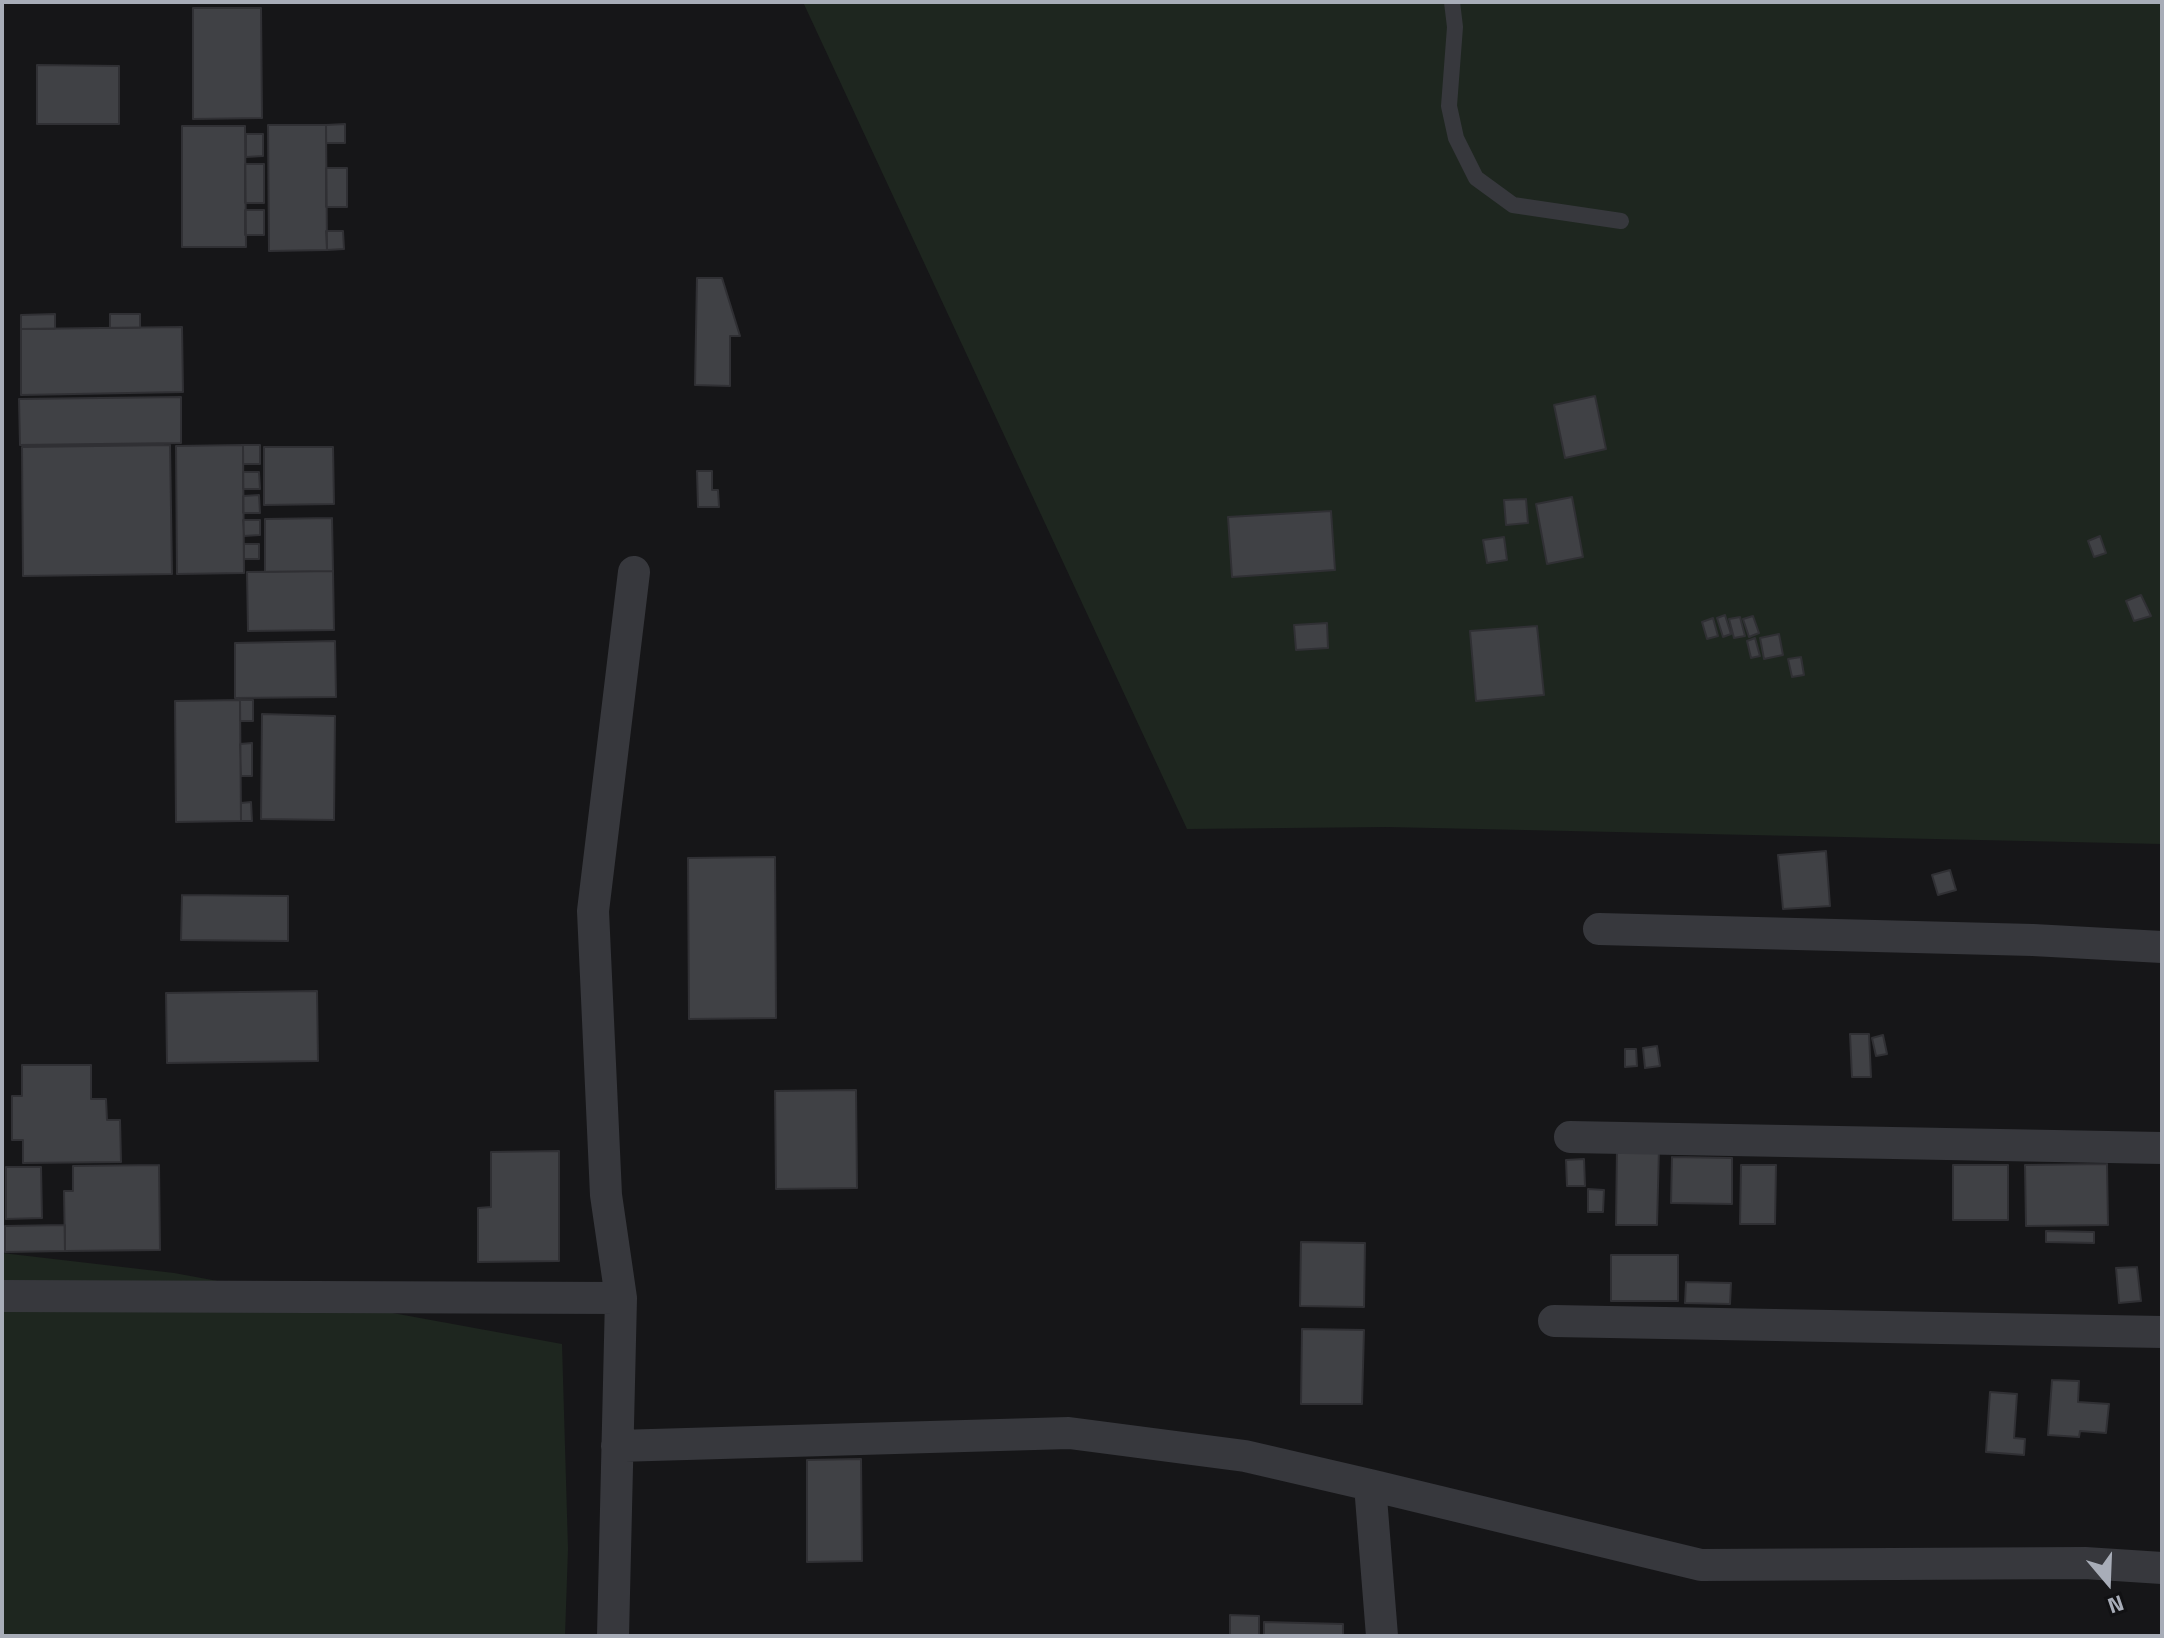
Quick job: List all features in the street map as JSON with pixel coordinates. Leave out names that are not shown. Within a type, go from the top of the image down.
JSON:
[{"type":"street","points":[[613,1636],[621,1298],[606,1195],[593,911],[634,572]]},
{"type":"street","points":[[1599,929],[2033,940],[2162,947]]},
{"type":"street","points":[[1570,1137],[2162,1148]]},
{"type":"street","points":[[2,1296],[621,1298]]},
{"type":"street","points":[[1554,1321],[2162,1332]]},
{"type":"street","points":[[617,1446],[1069,1433],[1245,1456],[1701,1565],[2085,1563],[2162,1568]]},
{"type":"street","points":[[1370,1485],[1382,1636]]},
{"type":"lane","points":[[1452,2],[1455,27],[1449,106],[1456,138],[1476,178],[1513,205],[1621,221]]},
{"type":"shaded area","points":[[803,2],[2162,2],[2162,844],[1387,827],[1187,829]]},
{"type":"shaded area","points":[[2,1253],[174,1273],[562,1344],[568,1549],[565,1636],[2,1636]]},
{"type":"building","points":[[193,8],[261,8],[262,118],[193,119]]},
{"type":"building","points":[[37,65],[119,66],[119,124],[37,124]]},
{"type":"building","points":[[345,124],[345,143],[326,143],[326,125]]},
{"type":"building","points":[[268,125],[326,125],[327,250],[269,251]]},
{"type":"building","points":[[182,126],[245,126],[246,247],[182,247]]},
{"type":"building","points":[[246,134],[263,134],[263,156],[246,157]]},
{"type":"building","points":[[245,164],[264,164],[264,203],[245,203]]},
{"type":"building","points":[[326,168],[347,168],[347,207],[326,207]]},
{"type":"building","points":[[245,210],[264,210],[264,235],[245,235]]},
{"type":"building","points":[[326,231],[343,231],[344,249],[327,250]]},
{"type":"building","points":[[697,278],[722,278],[740,336],[730,336],[730,386],[695,385]]},
{"type":"building","points":[[55,314],[55,329],[21,329],[21,315]]},
{"type":"building","points":[[110,314],[140,314],[140,328],[110,328]]},
{"type":"building","points":[[182,327],[183,392],[21,395],[21,329]]},
{"type":"building","points":[[1595,396],[1606,449],[1565,458],[1554,405]]},
{"type":"building","points":[[181,397],[181,443],[20,445],[19,399]]},
{"type":"building","points":[[170,445],[172,574],[23,576],[22,447]]},
{"type":"building","points":[[243,445],[244,573],[177,574],[176,446]]},
{"type":"building","points":[[243,445],[260,445],[260,464],[243,464]]},
{"type":"building","points":[[264,447],[333,447],[334,504],[264,505]]},
{"type":"building","points":[[697,471],[712,471],[712,490],[718,490],[719,507],[698,507]]},
{"type":"building","points":[[243,472],[259,472],[260,489],[243,489]]},
{"type":"building","points":[[259,495],[260,513],[243,513],[243,496]]},
{"type":"building","points":[[1572,497],[1583,557],[1547,564],[1536,504]]},
{"type":"building","points":[[1526,499],[1528,523],[1506,525],[1504,500]]},
{"type":"building","points":[[1331,511],[1335,570],[1232,577],[1228,517]]},
{"type":"building","points":[[332,518],[333,571],[265,572],[265,519]]},
{"type":"building","points":[[243,520],[260,520],[260,535],[244,536]]},
{"type":"building","points":[[2100,536],[2106,553],[2094,557],[2088,541]]},
{"type":"building","points":[[1504,537],[1507,560],[1487,563],[1483,540]]},
{"type":"building","points":[[244,544],[259,544],[259,559],[244,559]]},
{"type":"building","points":[[333,571],[334,630],[248,631],[247,572]]},
{"type":"building","points":[[2141,595],[2151,616],[2134,621],[2126,601]]},
{"type":"building","points":[[1725,615],[1731,634],[1723,637],[1717,618]]},
{"type":"building","points":[[1753,616],[1759,633],[1749,637],[1743,619]]},
{"type":"building","points":[[1740,617],[1745,636],[1734,638],[1729,619]]},
{"type":"building","points":[[1713,618],[1718,636],[1707,639],[1702,622]]},
{"type":"building","points":[[1327,623],[1328,648],[1296,650],[1294,625]]},
{"type":"building","points":[[1537,626],[1544,695],[1476,701],[1470,631]]},
{"type":"building","points":[[1779,634],[1783,655],[1764,659],[1760,638]]},
{"type":"building","points":[[1755,638],[1760,656],[1751,658],[1747,641]]},
{"type":"building","points":[[335,641],[336,697],[235,698],[235,643]]},
{"type":"building","points":[[1801,657],[1804,675],[1792,677],[1788,659]]},
{"type":"building","points":[[240,700],[241,821],[176,822],[175,701]]},
{"type":"building","points":[[240,700],[253,700],[253,721],[240,721]]},
{"type":"building","points":[[262,714],[335,716],[334,820],[261,819]]},
{"type":"building","points":[[252,743],[252,776],[241,776],[240,744]]},
{"type":"building","points":[[251,802],[252,821],[241,821],[241,803]]},
{"type":"building","points":[[1826,851],[1830,906],[1783,909],[1778,855]]},
{"type":"building","points":[[775,857],[776,1018],[689,1019],[688,858]]},
{"type":"building","points":[[1950,870],[1956,890],[1938,895],[1932,875]]},
{"type":"building","points":[[182,895],[288,896],[288,941],[181,940]]},
{"type":"building","points":[[317,991],[318,1061],[167,1063],[166,993]]},
{"type":"building","points":[[1850,1034],[1869,1034],[1871,1077],[1852,1077]]},
{"type":"building","points":[[1883,1035],[1887,1054],[1876,1056],[1872,1038]]},
{"type":"building","points":[[1657,1046],[1660,1066],[1645,1068],[1643,1048]]},
{"type":"building","points":[[1625,1049],[1636,1049],[1637,1066],[1625,1067]]},
{"type":"building","points":[[22,1065],[91,1065],[91,1099],[106,1099],[107,1120],[120,1120],[121,1162],[23,1163],[23,1140],[12,1140],[12,1096],[22,1096]]},
{"type":"building","points":[[856,1090],[857,1188],[776,1189],[775,1091]]},
{"type":"building","points":[[1617,1147],[1659,1148],[1657,1225],[1616,1225]]},
{"type":"building","points":[[559,1151],[559,1261],[478,1262],[478,1208],[491,1207],[491,1152]]},
{"type":"building","points":[[1672,1157],[1732,1158],[1732,1204],[1671,1203]]},
{"type":"building","points":[[1584,1159],[1585,1186],[1567,1186],[1566,1160]]},
{"type":"building","points":[[2107,1164],[2108,1225],[2026,1226],[2025,1165]]},
{"type":"building","points":[[159,1165],[160,1250],[65,1251],[64,1191],[73,1191],[73,1166]]},
{"type":"building","points":[[1741,1165],[1776,1165],[1775,1224],[1740,1224]]},
{"type":"building","points":[[1953,1165],[2008,1165],[2008,1220],[1953,1220]]},
{"type":"building","points":[[6,1167],[41,1167],[42,1218],[6,1219]]},
{"type":"building","points":[[1588,1189],[1604,1190],[1603,1212],[1588,1212]]},
{"type":"building","points":[[65,1225],[65,1251],[5,1252],[5,1226]]},
{"type":"building","points":[[2046,1231],[2094,1232],[2094,1243],[2046,1242]]},
{"type":"building","points":[[1301,1242],[1365,1243],[1364,1307],[1300,1306]]},
{"type":"building","points":[[1611,1255],[1678,1255],[1678,1301],[1611,1301]]},
{"type":"building","points":[[2137,1267],[2141,1301],[2119,1303],[2116,1268]]},
{"type":"building","points":[[1686,1282],[1731,1283],[1730,1304],[1685,1303]]},
{"type":"building","points":[[1302,1329],[1364,1330],[1362,1404],[1301,1404]]},
{"type":"building","points":[[2052,1380],[2079,1381],[2078,1402],[2109,1404],[2106,1433],[2080,1431],[2079,1437],[2048,1435]]},
{"type":"building","points":[[1990,1392],[2017,1394],[2014,1438],[2025,1439],[2024,1455],[1986,1452]]},
{"type":"building","points":[[861,1459],[862,1561],[807,1562],[807,1460]]},
{"type":"building","points":[[1230,1615],[1259,1616],[1259,1636],[1230,1636]]},
{"type":"building","points":[[1264,1622],[1343,1624],[1343,1636],[1264,1636]]}]
